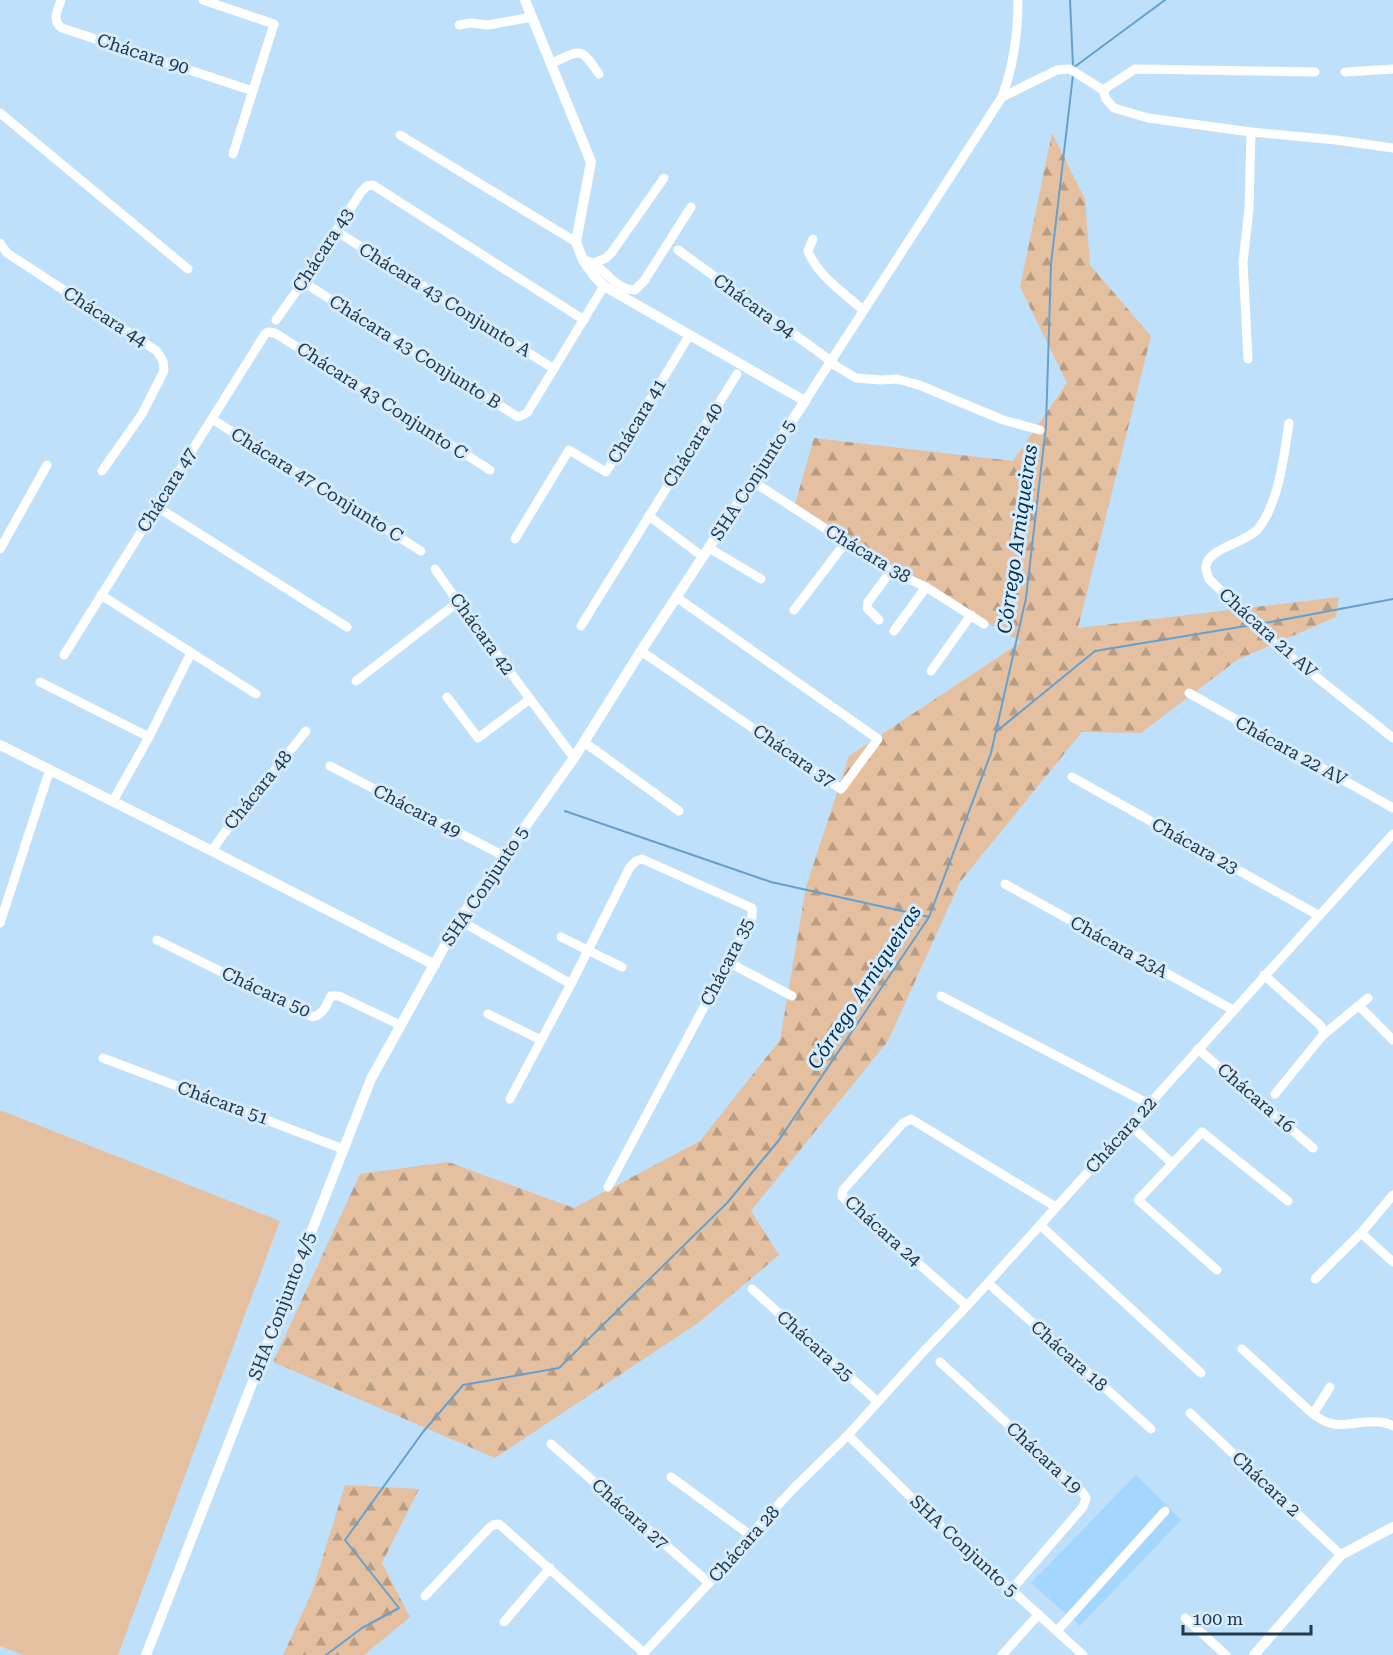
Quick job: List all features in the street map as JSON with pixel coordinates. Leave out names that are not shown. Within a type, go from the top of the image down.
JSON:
[{"type":"street","name":"Chácara 90","points":[[61,0],[55,19],[62,28],[254,91]]},
{"type":"street","points":[[203,0],[274,24],[232,154]]},
{"type":"street","points":[[400,135],[576,242],[591,162],[525,0]]},
{"type":"street","points":[[1002,97],[1011,68],[1018,0]]},
{"type":"street","points":[[459,25],[471,23],[488,25],[532,17]]},
{"type":"street","points":[[552,63],[579,52],[585,54],[599,74]]},
{"type":"street","points":[[1002,97],[1057,70],[1070,69],[1103,90],[1106,99],[1114,108],[1128,113],[1167,121],[1393,148]]},
{"type":"street","points":[[1103,90],[1135,69],[1315,72]]},
{"type":"street","points":[[1344,72],[1393,69]]},
{"type":"street","name":"SHA Conjunto 5","points":[[0,745],[435,964],[459,920],[574,758],[641,651],[1002,97]]},
{"type":"street","points":[[0,113],[188,269]]},
{"type":"street","points":[[1248,359],[1243,262],[1249,209],[1251,132]]},
{"type":"street","points":[[589,261],[606,258],[612,252],[664,178]]},
{"type":"street","name":"Chácara 43","points":[[276,320],[361,192],[367,186],[373,185],[584,320]]},
{"type":"street","points":[[589,261],[619,285],[631,291],[635,290],[644,281],[691,207]]},
{"type":"street","name":"Chácara 43 Conjunto A","points":[[336,231],[554,369]]},
{"type":"street","points":[[813,239],[808,251],[812,261],[863,310]]},
{"type":"street","name":"SHA Conjunto 5","points":[[576,242],[589,261],[595,277],[604,286],[805,401]]},
{"type":"street","name":"Chácara 44","points":[[0,243],[7,253],[157,351],[163,360],[164,371],[142,414],[102,471]]},
{"type":"street","name":"Chácara 94","points":[[678,250],[836,366],[856,378],[897,379],[919,385],[1003,420],[1040,430]]},
{"type":"street","name":"Chácara 43 Conjunto B","points":[[303,282],[518,417],[527,413],[554,369]]},
{"type":"street","points":[[554,369],[604,286]]},
{"type":"street","name":"Chácara 47","points":[[64,655],[265,334],[274,333]]},
{"type":"street","name":"Chácara 43 Conjunto C","points":[[274,333],[490,470]]},
{"type":"street","name":"Chácara 41","points":[[515,539],[569,450],[606,472],[689,336]]},
{"type":"street","name":"Chácara 40","points":[[581,626],[738,374]]},
{"type":"street","name":"Chácara 47 Conjunto C","points":[[212,419],[421,551]]},
{"type":"street","name":"Chácara 21 AV","points":[[1289,423],[1282,468],[1268,514],[1256,531],[1247,538],[1213,554],[1205,568],[1209,579],[1275,644],[1393,738]]},
{"type":"street","points":[[2,543],[47,465]]},
{"type":"street","name":"Chácara 38","points":[[752,481],[891,570],[926,587],[984,624]]},
{"type":"street","points":[[157,507],[347,627]]},
{"type":"street","points":[[649,516],[706,552],[761,579]]},
{"type":"street","points":[[794,610],[846,542]]},
{"type":"street","name":"Chácara 42","points":[[435,569],[574,758]]},
{"type":"street","points":[[879,620],[867,608],[868,602],[891,570]]},
{"type":"street","points":[[894,631],[926,587]]},
{"type":"street","points":[[101,595],[256,694]]},
{"type":"street","name":"Chácara 37","points":[[641,651],[842,789],[878,739],[676,597]]},
{"type":"street","points":[[356,681],[458,602]]},
{"type":"street","points":[[931,671],[971,615]]},
{"type":"street","points":[[113,801],[192,653]]},
{"type":"street","points":[[40,682],[149,737]]},
{"type":"street","name":"Chácara 22 AV","points":[[1189,693],[1393,808]]},
{"type":"street","points":[[447,697],[478,738],[530,699]]},
{"type":"street","points":[[1385,731],[1393,723]]},
{"type":"street","name":"Chácara 48","points":[[212,851],[306,731]]},
{"type":"street","points":[[584,742],[679,811]]},
{"type":"street","name":"Chácara 49","points":[[330,766],[504,856]]},
{"type":"street","points":[[0,923],[51,771]]},
{"type":"street","name":"Chácara 23","points":[[1072,777],[1318,915]]},
{"type":"street","name":"Chácara 22","points":[[848,1435],[1393,834]]},
{"type":"street","name":"Chácara 35","points":[[510,1099],[630,867],[636,861],[642,858],[752,908],[752,916],[608,1187]]},
{"type":"street","name":"Chácara 23A","points":[[1005,884],[1233,1010]]},
{"type":"street","points":[[459,920],[571,984]]},
{"type":"street","points":[[561,937],[622,967]]},
{"type":"street","name":"Chácara 50","points":[[157,940],[313,1017],[319,1016],[331,996],[339,996],[400,1025]]},
{"type":"street","points":[[728,962],[792,996]]},
{"type":"street","name":"SHA Conjunto 4/5","points":[[146,1655],[371,1079],[435,964]]},
{"type":"street","points":[[1264,975],[1320,1024],[1323,1035]]},
{"type":"street","points":[[941,996],[1149,1104]]},
{"type":"street","points":[[1275,1094],[1323,1035],[1368,998]]},
{"type":"street","points":[[1359,1006],[1393,1040]]},
{"type":"street","points":[[488,1014],[541,1040]]},
{"type":"street","name":"Chácara 16","points":[[1198,1049],[1313,1148]]},
{"type":"street","name":"Chácara 51","points":[[103,1058],[343,1149]]},
{"type":"street","name":"Chácara 24","points":[[967,1306],[842,1196],[843,1190],[903,1123],[911,1119],[1056,1207]]},
{"type":"street","points":[[1130,1125],[1172,1163]]},
{"type":"street","points":[[1217,1270],[1138,1200],[1202,1132],[1288,1201]]},
{"type":"street","points":[[1316,1279],[1361,1233],[1393,1195]]},
{"type":"street","points":[[1040,1225],[1201,1373]]},
{"type":"street","points":[[1361,1233],[1393,1262]]},
{"type":"street","name":"Chácara 18","points":[[988,1283],[1151,1429]]},
{"type":"street","name":"Chácara 25","points":[[752,1289],[878,1402]]},
{"type":"street","points":[[1242,1349],[1319,1419],[1342,1425],[1379,1422],[1393,1426]]},
{"type":"street","name":"Chácara 19","points":[[940,1362],[1086,1498],[1083,1507],[1012,1589]]},
{"type":"street","points":[[1313,1414],[1330,1387]]},
{"type":"street","name":"Chácara 2","points":[[1190,1413],[1341,1556]]},
{"type":"street","name":"SHA Conjunto 5","points":[[848,1435],[932,1517],[1083,1655]]},
{"type":"street","name":"Chácara 28","points":[[643,1654],[793,1489],[848,1435]]},
{"type":"street","name":"Chácara 27","points":[[551,1444],[709,1583]]},
{"type":"street","points":[[671,1478],[750,1535]]},
{"type":"street","points":[[1057,1631],[1165,1511]]},
{"type":"street","points":[[425,1596],[489,1528],[499,1524],[643,1654]]},
{"type":"street","points":[[1258,1654],[1341,1556],[1393,1527]]},
{"type":"street","points":[[504,1622],[550,1568]]},
{"type":"street","points":[[1002,1655],[1039,1614]]},
{"type":"street","points":[[1185,1618],[1226,1655]]},
{"type":"shaded area","points":[[1136,1475],[1181,1520],[1080,1626],[1031,1583]]},
{"type":"green space","points":[[1052,133],[1085,199],[1090,265],[1151,336],[1078,628],[1339,597],[1336,617],[1237,660],[1141,733],[1082,732],[960,882],[888,1041],[751,1211],[779,1255],[698,1323],[495,1458],[273,1362],[360,1174],[448,1162],[574,1208],[700,1141],[780,1040],[806,887],[849,756],[1021,642],[793,511],[814,438],[1013,461],[1067,383],[1020,287]]},
{"type":"green space","points":[[0,1110],[280,1221],[118,1655],[23,1655],[0,1646]]},
{"type":"green space","points":[[345,1485],[419,1489],[382,1563],[410,1617],[364,1655],[283,1655],[312,1592]]},
{"type":"waterway","name":"Córrego Arniqueiras","points":[[1070,0],[1073,66]]},
{"type":"waterway","points":[[1073,68],[1165,0]]},
{"type":"waterway","name":"Córrego Arniqueiras","points":[[326,1655],[362,1628],[399,1608],[345,1540],[423,1432],[463,1385],[559,1368],[727,1203],[779,1140],[929,917],[991,753],[1026,598],[1046,426],[1051,264],[1073,75]]},
{"type":"waterway","points":[[1260,624],[1393,599]]},
{"type":"waterway","points":[[997,731],[1095,651],[1252,625]]},
{"type":"waterway","points":[[565,811],[771,882],[929,917]]}]
